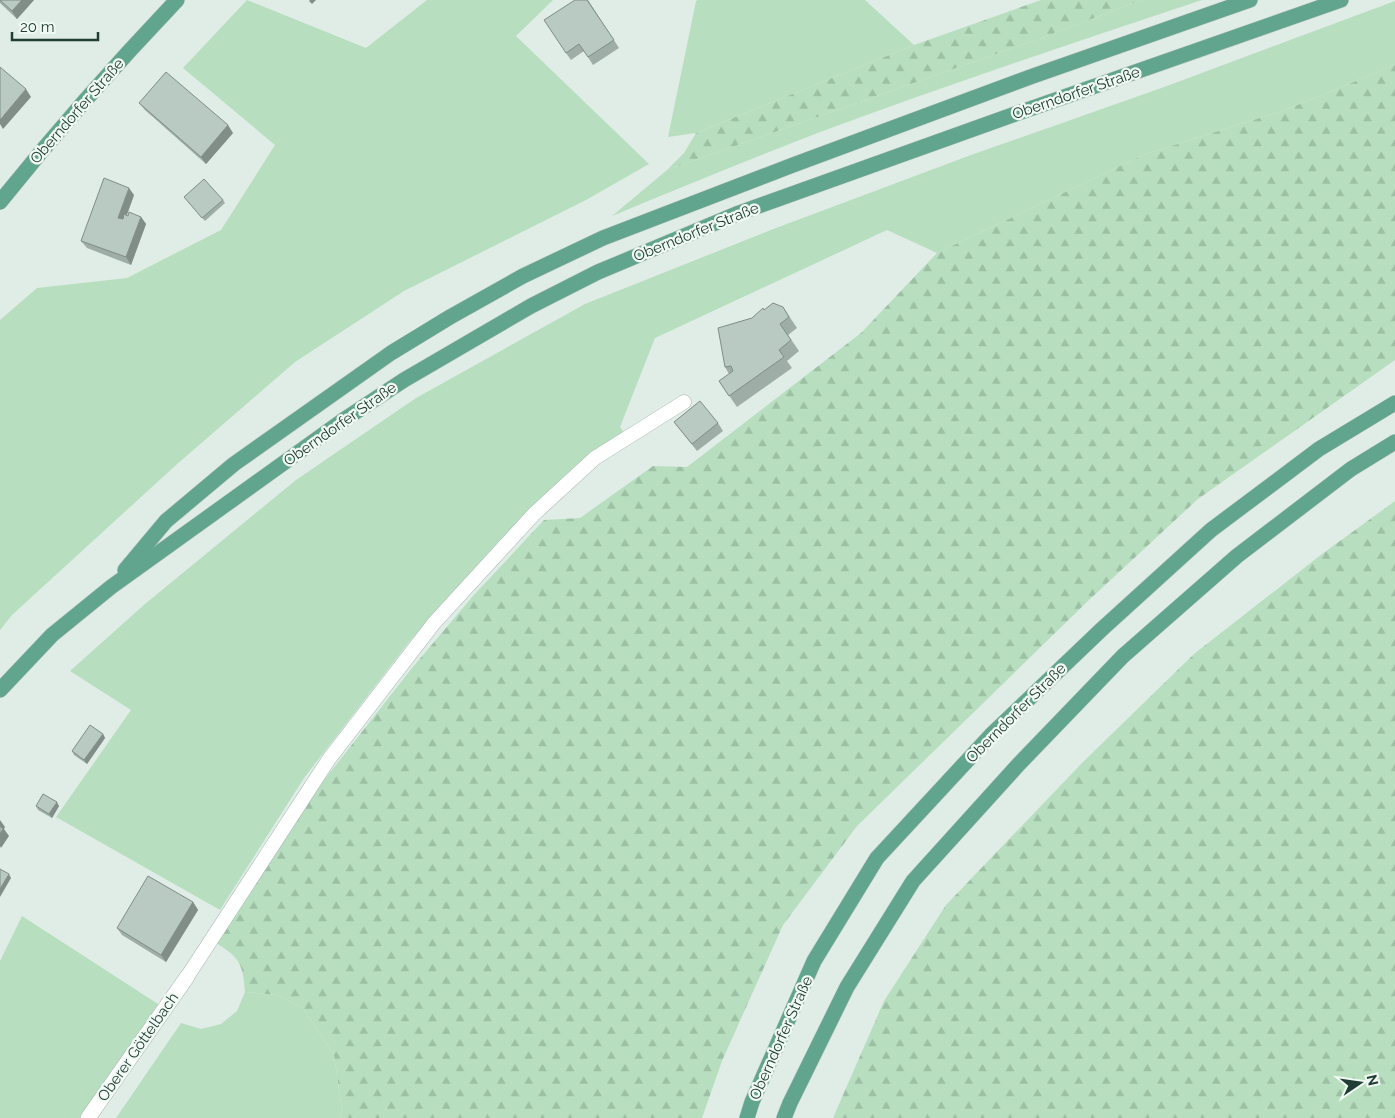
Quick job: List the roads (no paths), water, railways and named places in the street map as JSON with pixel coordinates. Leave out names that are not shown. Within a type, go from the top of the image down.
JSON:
[{"type":"main road","name":"Oberndorfer Straße","points":[[0,202],[52,138],[134,45],[177,0]]},
{"type":"main road","name":"Oberndorfer Straße","points":[[111,587],[166,521],[234,464],[391,353],[523,276],[603,238],[793,165],[1033,76],[1250,0]]},
{"type":"main road","name":"Oberndorfer Straße","points":[[0,690],[52,636],[111,587],[342,421],[404,380],[531,306],[598,272],[748,210],[1341,0]]},
{"type":"main road","name":"Oberndorfer Straße","points":[[747,1118],[752,1102],[814,962],[877,858],[991,735],[1102,629],[1211,530],[1319,449],[1395,403]]},
{"type":"main road","points":[[784,1118],[847,987],[913,881],[1018,765],[1124,656],[1237,556],[1351,469],[1395,442]]},
{"type":"street","name":"Oberer Göttelbach","points":[[88,1118],[187,977]]},
{"type":"lane","points":[[187,977],[329,759],[434,623],[534,514],[595,458],[684,402]]}]
